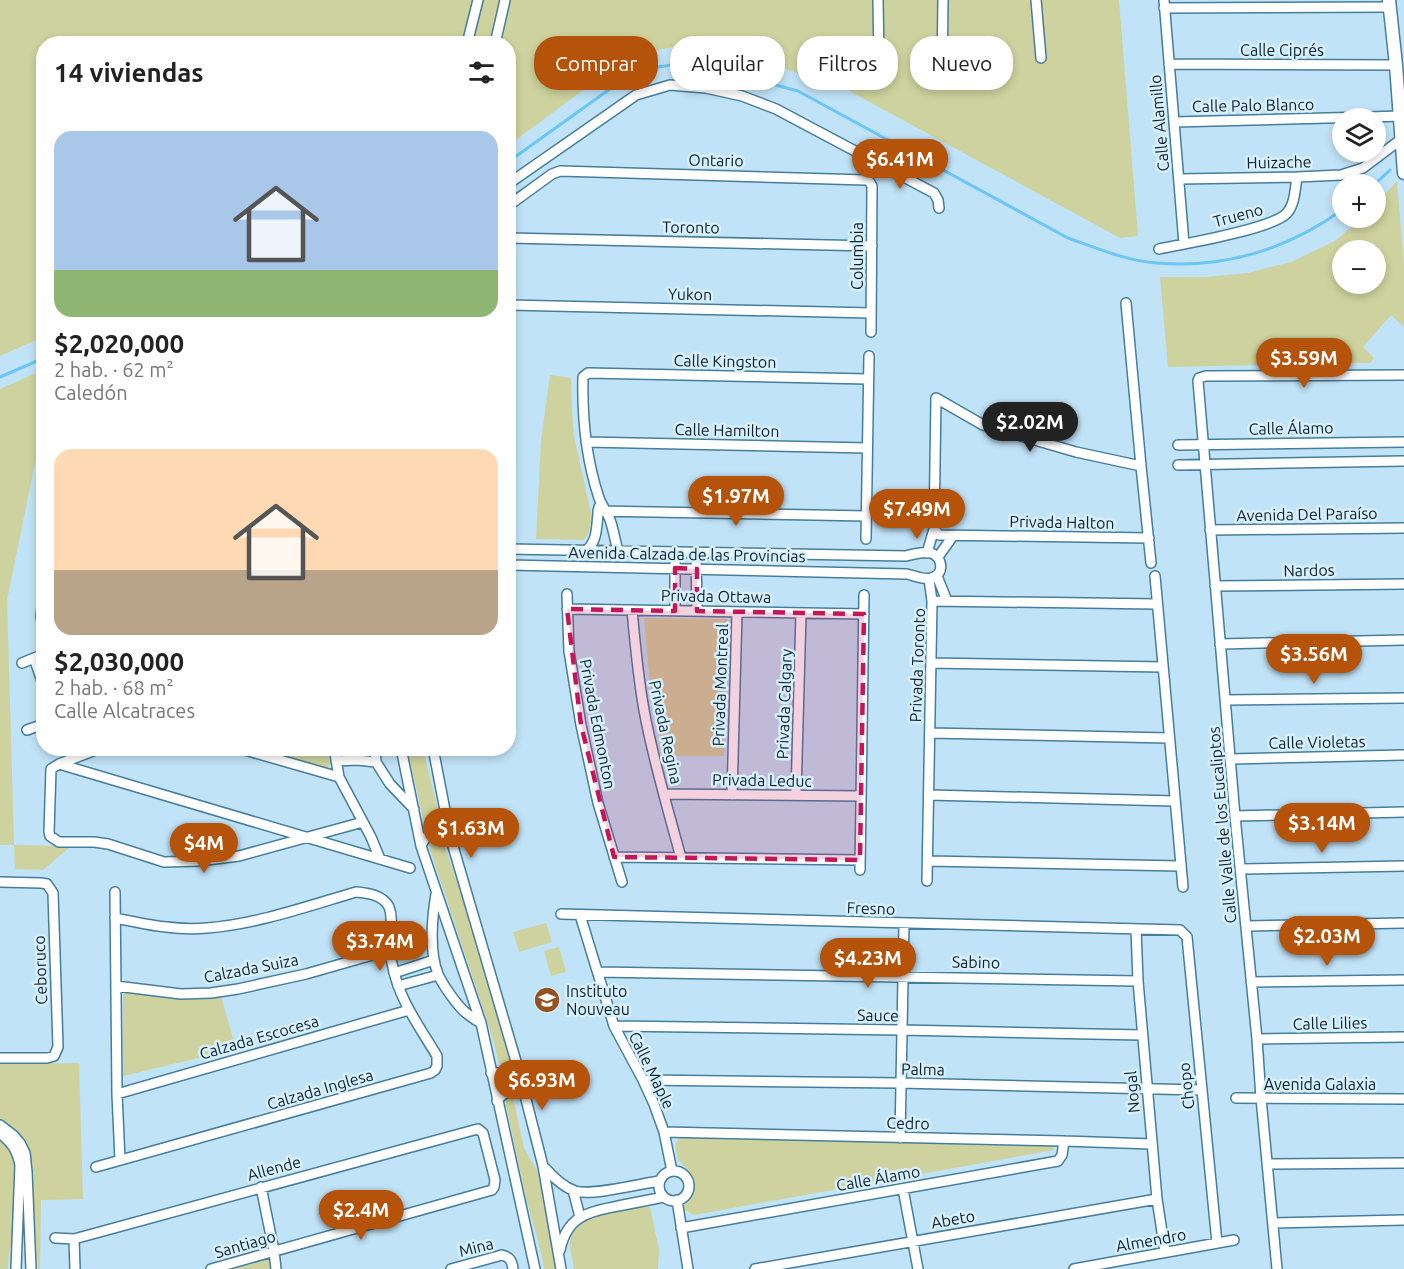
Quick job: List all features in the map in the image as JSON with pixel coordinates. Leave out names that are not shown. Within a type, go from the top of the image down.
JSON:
[{"type":"street","points":[[469,36],[478,0]]},
{"type":"street","points":[[497,36],[505,0]]},
{"type":"street","points":[[878,0],[879,36]]},
{"type":"street","points":[[942,36],[943,0]]},
{"type":"street","points":[[1036,0],[1041,58]]},
{"type":"street","points":[[1164,4],[1389,4],[1402,116],[1404,173]]},
{"type":"street","name":"Calle Alamillo","points":[[1164,4],[1184,244]]},
{"type":"street","name":"Calle Ciprés","points":[[1169,64],[1396,65]]},
{"type":"street","points":[[516,178],[636,95],[670,86],[679,86],[706,88],[742,96],[776,109],[934,193],[939,208]]},
{"type":"street","name":"Calle Palo Blanco","points":[[1174,122],[1402,116]]},
{"type":"street","name":"Huizache","points":[[1179,179],[1341,175],[1363,168],[1403,137]]},
{"type":"street","name":"Ontario","points":[[516,200],[552,174],[560,171],[863,179],[869,181]]},
{"type":"street","name":"Trueno","points":[[1159,249],[1227,235],[1272,222],[1286,214],[1292,206],[1297,177]]},
{"type":"street","name":"Columbia","points":[[869,181],[872,186],[871,332]]},
{"type":"street","name":"Toronto","points":[[516,238],[872,246]]},
{"type":"street","points":[[1126,303],[1151,562]]},
{"type":"street","name":"Yukon","points":[[516,305],[871,313]]},
{"type":"street","points":[[866,539],[869,356]]},
{"type":"street","name":"Calle Kingston","points":[[586,442],[583,377],[588,373],[868,379]]},
{"type":"street","name":"Calle Valle de los Eucaliptos","points":[[1277,1269],[1198,385],[1199,378],[1206,376],[1404,375]]},
{"type":"street","points":[[933,601],[933,578],[941,566],[938,557],[927,553],[937,532],[936,398],[983,425],[1076,452],[1141,466]]},
{"type":"street","points":[[586,442],[601,508],[611,523],[618,550]]},
{"type":"street","name":"Calle Hamilton","points":[[586,442],[867,448]]},
{"type":"street","name":"Calle Álamo","points":[[1178,445],[1404,442]]},
{"type":"street","points":[[1323,443],[1324,462]]},
{"type":"street","points":[[1178,465],[1404,461]]},
{"type":"street","points":[[601,508],[866,516]]},
{"type":"street","points":[[586,550],[594,542],[601,508]]},
{"type":"street","name":"Avenida Del Paraíso","points":[[1210,531],[1404,528]]},
{"type":"street","name":"Privada Halton","points":[[937,532],[953,536],[1149,538]]},
{"type":"street","points":[[938,557],[953,536]]},
{"type":"street","name":"Avenida Calzada de las Provincias","points":[[516,549],[906,556],[927,553]]},
{"type":"street","points":[[675,551],[675,611]]},
{"type":"street","points":[[696,552],[698,611]]},
{"type":"street","name":"Avenida Calzada de las Provincias","points":[[516,566],[907,574],[933,578]]},
{"type":"street","points":[[1155,576],[1183,887]]},
{"type":"street","points":[[933,578],[947,601]]},
{"type":"street","name":"Nardos","points":[[1215,586],[1404,584]]},
{"type":"street","name":"Privada Edmonton","points":[[567,594],[569,651],[581,724],[598,803],[622,882]]},
{"type":"street","points":[[615,857],[860,865],[864,595]]},
{"type":"street","name":"Privada Toronto","points":[[927,881],[933,601],[1157,604]]},
{"type":"street","name":"Privada Ottawa","points":[[567,609],[864,614]]},
{"type":"street","name":"Privada Regina","points":[[632,610],[644,710],[681,858]]},
{"type":"street","name":"Privada Montreal","points":[[732,795],[737,612]]},
{"type":"street","name":"Privada Calgary","points":[[796,795],[801,613]]},
{"type":"street","points":[[1220,644],[1404,640]]},
{"type":"street","points":[[22,663],[36,657]]},
{"type":"street","points":[[931,663],[1163,667]]},
{"type":"street","points":[[1225,700],[1404,698]]},
{"type":"street","points":[[27,730],[36,727]]},
{"type":"street","points":[[930,733],[1169,738]]},
{"type":"street","name":"Calle Violetas","points":[[1231,759],[1404,755]]},
{"type":"street","points":[[80,756],[59,764],[50,772],[50,836],[59,842],[108,844],[164,862],[199,861],[239,856],[363,822]]},
{"type":"street","points":[[266,756],[339,777]]},
{"type":"street","points":[[335,756],[339,777],[380,859]]},
{"type":"street","points":[[376,756],[376,762],[390,784],[414,809]]},
{"type":"street","points":[[403,756],[421,846],[481,1023],[535,1269]]},
{"type":"street","points":[[435,756],[450,836],[518,1068],[543,1166],[561,1269]]},
{"type":"street","points":[[336,761],[376,762]]},
{"type":"street","points":[[59,764],[410,868]]},
{"type":"street","name":"Privada Leduc","points":[[664,794],[861,796]]},
{"type":"street","points":[[929,795],[1175,801]]},
{"type":"street","points":[[1235,816],[1404,812]]},
{"type":"street","points":[[421,846],[425,836],[433,832],[441,831],[450,836]]},
{"type":"street","points":[[928,861],[1180,866]]},
{"type":"street","points":[[1241,869],[1404,866]]},
{"type":"street","name":"Ceboruco","points":[[0,882],[47,884],[53,893],[58,1047],[54,1056],[47,1058],[0,1058]]},
{"type":"street","points":[[436,891],[433,922],[434,960],[438,975],[456,1003],[481,1023]]},
{"type":"street","points":[[115,892],[120,1160]]},
{"type":"street","name":"Calzada Inglesa","points":[[96,1167],[431,1073],[437,1066],[437,1056],[409,1010],[398,986],[390,950],[391,913],[384,900],[367,893],[356,892],[250,922],[206,928],[163,927],[115,918]]},
{"type":"street","name":"Fresno","points":[[561,914],[1180,930]]},
{"type":"street","name":"Calle Maple","points":[[579,915],[614,1026],[644,1080],[654,1104],[664,1132],[672,1171]]},
{"type":"street","points":[[1247,926],[1404,923]]},
{"type":"street","points":[[900,1138],[904,924]]},
{"type":"street","name":"Nogal","points":[[1136,929],[1138,981],[1156,1199],[1165,1252]]},
{"type":"street","name":"Chopo","points":[[1180,930],[1188,937],[1217,1243]]},
{"type":"street","name":"Calzada Suiza","points":[[116,986],[181,994],[211,993],[306,974],[390,950]]},
{"type":"street","points":[[394,972],[434,960]]},
{"type":"street","name":"Sabino","points":[[598,972],[1138,981]]},
{"type":"street","points":[[398,986],[438,975]]},
{"type":"street","points":[[1251,982],[1404,980]]},
{"type":"street","name":"Calzada Escocesa","points":[[117,1094],[409,1010]]},
{"type":"street","name":"Sauce","points":[[614,1026],[1142,1035]]},
{"type":"street","name":"Calle Lilies","points":[[1257,1039],[1404,1037]]},
{"type":"street","points":[[491,1073],[505,1073],[518,1068]]},
{"type":"street","name":"Palma","points":[[644,1080],[1202,1090]]},
{"type":"street","points":[[497,1101],[501,1096],[512,1091],[524,1094]]},
{"type":"street","name":"Avenida Galaxia","points":[[1236,1098],[1404,1099]]},
{"type":"street","points":[[0,1125],[13,1135],[25,1153],[31,1269]]},
{"type":"street","name":"Allende","points":[[55,1238],[74,1239],[474,1130],[481,1131],[485,1136],[495,1180],[494,1187]]},
{"type":"street","name":"Cedro","points":[[664,1132],[1064,1140],[1152,1144]]},
{"type":"street","points":[[0,1133],[18,1153],[20,1165],[16,1269]]},
{"type":"street","name":"Calle Álamo","points":[[681,1228],[1058,1161],[1062,1155],[1064,1140]]},
{"type":"street","points":[[1268,1164],[1404,1162]]},
{"type":"street","points":[[543,1166],[558,1181],[573,1190],[587,1192],[660,1181]]},
{"type":"street","points":[[559,1256],[564,1235],[579,1217],[602,1209],[664,1197],[677,1200],[685,1195],[689,1186],[682,1173],[672,1171],[662,1176],[660,1191],[664,1197]]},
{"type":"street","points":[[261,1187],[276,1269]]},
{"type":"street","name":"Santiago","points":[[211,1269],[489,1191],[494,1187]]},
{"type":"street","points":[[903,1189],[918,1269]]},
{"type":"street","points":[[573,1190],[579,1217]]},
{"type":"street","points":[[597,1191],[602,1209]]},
{"type":"street","name":"Abeto","points":[[756,1269],[1156,1199]]},
{"type":"street","points":[[677,1200],[688,1269]]},
{"type":"street","points":[[1273,1223],[1404,1220]]},
{"type":"street","points":[[74,1239],[75,1269]]},
{"type":"street","points":[[18,1240],[29,1240]]},
{"type":"street","name":"Almendro","points":[[1074,1269],[1234,1240]]},
{"type":"street","name":"Mina","points":[[451,1269],[502,1255],[510,1260],[513,1269]]},
{"type":"highlighted area","points":[[675,568],[697,569],[697,611],[864,614],[860,860],[614,857],[581,725],[567,609],[675,611]]},
{"type":"green space","points":[[0,0],[1119,0],[1138,236],[1120,238],[848,90],[898,90],[898,36],[797,36],[797,73],[785,69],[785,36],[670,36],[670,48],[658,50],[658,36],[534,36],[534,90],[583,90],[516,140],[516,36],[36,36],[36,340],[0,356]]},
{"type":"green space","points":[[1397,181],[1404,265],[1404,327],[1391,315],[1363,347],[1374,358],[1370,363],[1345,363],[1343,356],[1305,358],[1304,364],[1168,367],[1160,277],[1207,277],[1248,273],[1291,262],[1332,242],[1332,294],[1386,294],[1386,240],[1336,240],[1350,228],[1386,228],[1386,193]]},
{"type":"green space","points":[[36,373],[36,458],[7,600],[14,845],[0,845],[0,389]]},
{"type":"green space","points":[[550,375],[571,378],[574,436],[592,518],[589,532],[584,540],[536,539],[541,441]]},
{"type":"green space","points":[[644,618],[727,619],[724,756],[663,756],[650,686]]},
{"type":"green space","points":[[281,756],[328,756],[330,766],[324,769]]},
{"type":"green space","points":[[409,756],[425,756],[441,822],[439,824],[430,823],[425,827]]},
{"type":"green space","points":[[428,836],[441,837],[477,936],[513,1062],[506,1067],[498,1061],[493,1039],[427,840]]},
{"type":"green space","points":[[14,845],[71,846],[43,870],[15,869]]},
{"type":"green space","points":[[546,923],[552,942],[519,952],[513,932]]},
{"type":"green space","points":[[559,947],[566,972],[551,976],[544,951]]},
{"type":"green space","points":[[123,992],[190,998],[221,996],[236,1049],[123,1076]]},
{"type":"green space","points":[[79,1063],[83,1199],[41,1200],[40,1269],[38,1269],[30,1231],[29,1153],[18,1134],[0,1118],[0,1064]]},
{"type":"green space","points":[[515,1074],[519,1085],[508,1084],[502,1088],[498,1077]]},
{"type":"green space","points":[[513,1097],[524,1148],[539,1174],[557,1269],[544,1269],[505,1101],[505,1098]]},
{"type":"green space","points":[[0,1136],[14,1153],[16,1163],[14,1226],[8,1269],[0,1269]]},
{"type":"green space","points":[[679,1138],[1052,1143],[1054,1150],[694,1215],[681,1208],[691,1190],[688,1170],[678,1160],[675,1145]]},
{"type":"green space","points":[[650,1207],[659,1250],[658,1269],[574,1269],[570,1245],[573,1234],[580,1225],[602,1214]]},
{"type":"green space","points":[[270,1259],[273,1269],[233,1269]]},
{"type":"waterway","points":[[516,156],[628,76],[645,69],[685,63],[798,91],[1068,238],[1134,260],[1182,264],[1231,259],[1300,236],[1332,217]]},
{"type":"waterway","points":[[1386,174],[1390,170]]},
{"type":"waterway","points":[[0,377],[36,361]]},
{"type":"place","name":"Instituto Nouveau","points":[[547,1000]]}]
